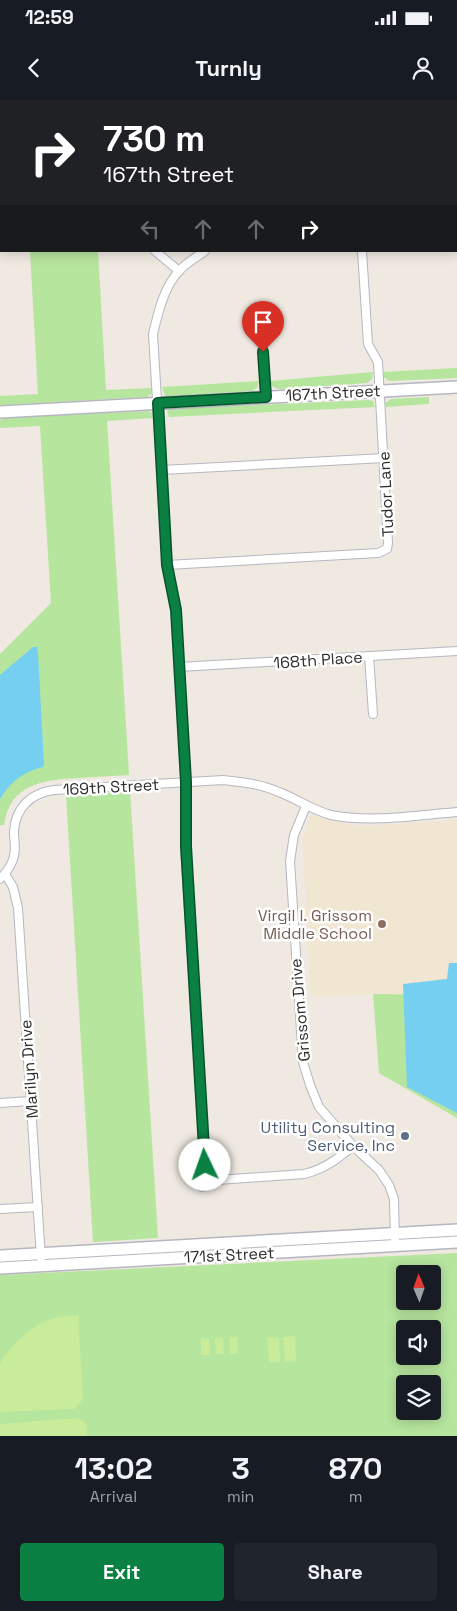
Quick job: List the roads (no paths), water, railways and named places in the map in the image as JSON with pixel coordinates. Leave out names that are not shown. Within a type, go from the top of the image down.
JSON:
[{"type":"street","points":[[157,252],[179,271]]},
{"type":"street","points":[[204,252],[179,271],[167,290],[158,310],[153,334],[167,565],[175,602],[186,782],[186,846],[205,1165],[202,1187],[218,1180],[312,1172],[327,1166],[353,1146]]},
{"type":"street","name":"Tudor Lane","points":[[167,565],[378,553],[387,549],[378,362],[368,344],[362,252]]},
{"type":"street","points":[[262,337],[266,397]]},
{"type":"street","name":"167th Street","points":[[0,412],[457,386]]},
{"type":"street","points":[[162,470],[384,458]]},
{"type":"street","name":"168th Place","points":[[179,667],[260,664],[457,651]]},
{"type":"street","points":[[369,656],[373,714]]},
{"type":"street","name":"169th Street","points":[[2,877],[15,853],[14,832],[17,815],[27,802],[39,793],[54,790],[223,780],[265,787],[306,806],[331,814],[364,818],[457,812]]},
{"type":"street","name":"Grissom Drive","points":[[306,806],[294,835],[290,861],[303,1062],[319,1107],[353,1146],[379,1170],[389,1184],[394,1200],[395,1246]]},
{"type":"street","name":"Marilyn Drive","points":[[2,877],[13,887],[18,908],[41,1266]]},
{"type":"street","points":[[0,1103],[31,1101]]},
{"type":"street","points":[[0,1209],[38,1206]]},
{"type":"street","name":"171st Street","points":[[0,1256],[395,1232],[457,1230]]},
{"type":"street","name":"171st Street","points":[[0,1268],[457,1242]]},
{"type":"water","points":[[33,647],[37,647],[38,653],[44,764],[43,767],[29,772],[18,779],[0,799],[0,675]]},
{"type":"water","points":[[449,963],[457,963],[457,1113],[407,1087],[403,984],[447,979]]},
{"type":"place","name":"Virgil I. Grissom Middle School","points":[[382,924]]},
{"type":"place","name":"Utility Consulting Service, Inc","points":[[405,1136]]}]
